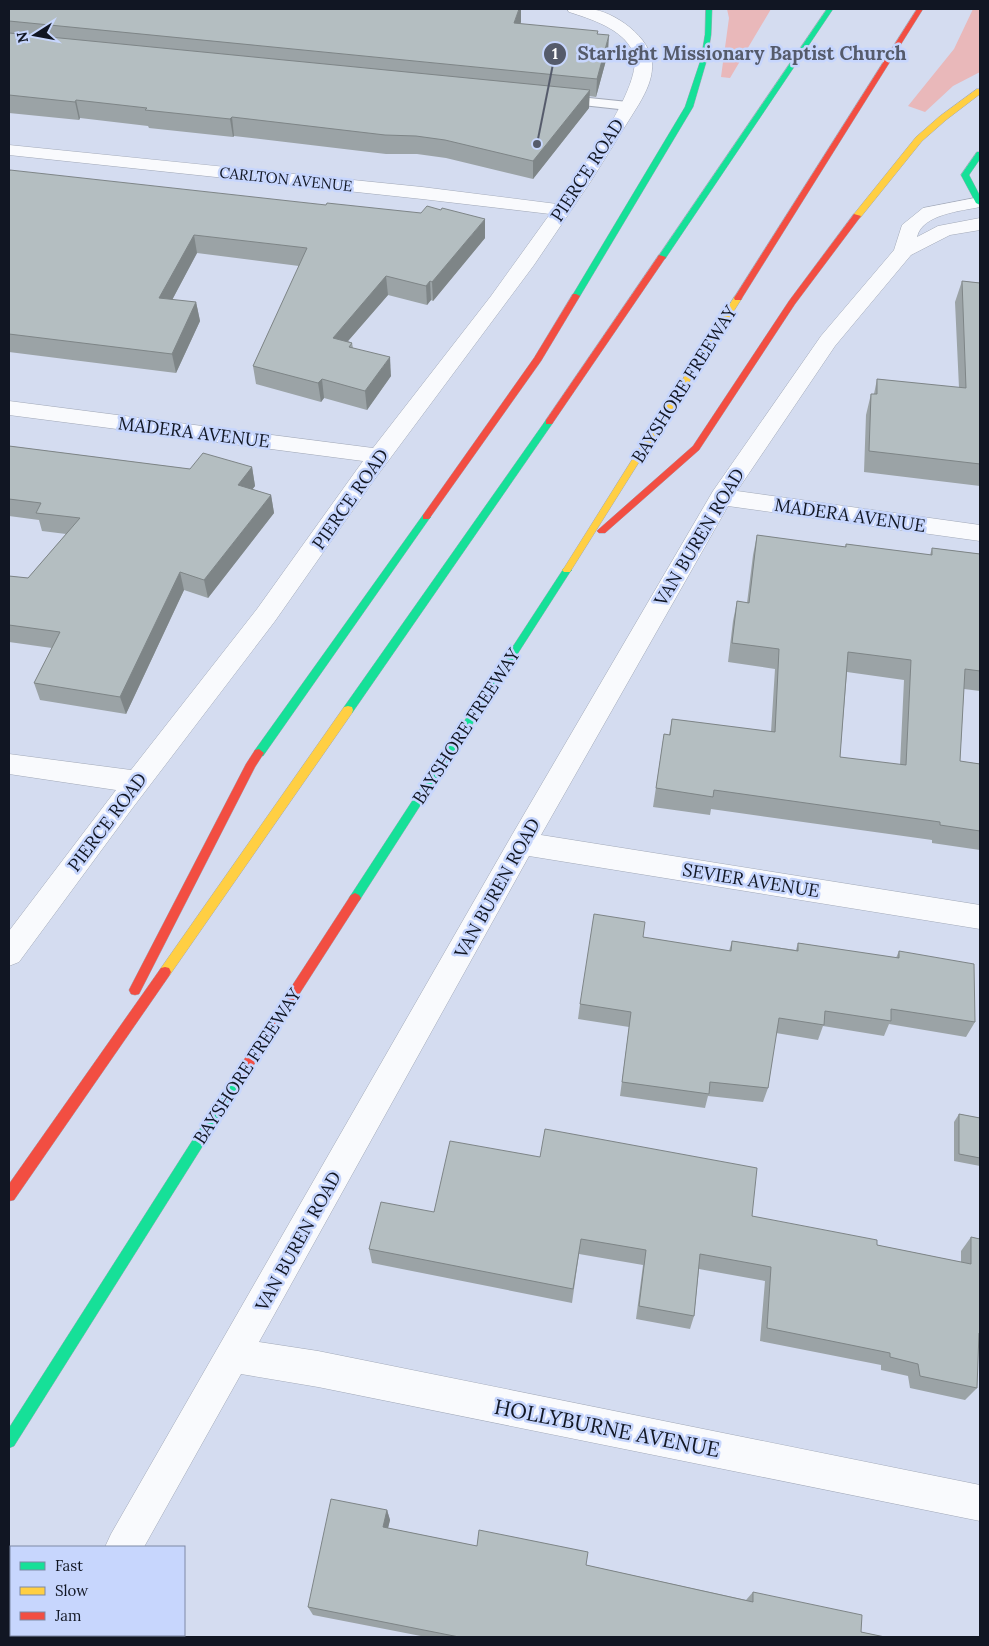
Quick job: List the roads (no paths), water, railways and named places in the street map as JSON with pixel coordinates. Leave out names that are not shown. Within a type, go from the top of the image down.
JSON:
[{"type":"main road","points":[[86,1085],[251,764],[538,360],[689,107],[701,79],[707,46],[709,9]]},
{"type":"main road","points":[[9,1196],[574,386],[830,9]]},
{"type":"main road","name":"BAYSHORE FREEWAY","points":[[9,1440],[202,1136],[579,552],[920,9]]},
{"type":"main road","points":[[579,552],[696,448],[792,303],[848,227],[918,139],[980,91]]},
{"type":"main road","points":[[980,154],[964,175],[980,202]]},
{"type":"street","name":"PIERCE ROAD","points":[[9,953],[137,782],[266,615],[379,456],[576,192],[638,90],[645,63],[634,40],[623,30],[607,21],[575,9]]},
{"type":"street","name":"CARLTON AVENUE","points":[[9,150],[422,193],[562,210]]},
{"type":"street","name":"VAN BUREN ROAD","points":[[904,251],[909,229],[930,212],[980,202]]},
{"type":"street","name":"VAN BUREN ROAD","points":[[125,1546],[522,843],[721,497],[828,340],[904,251],[945,230],[980,224]]},
{"type":"street","name":"MADERA AVENUE","points":[[9,408],[379,456]]},
{"type":"street","name":"MADERA AVENUE","points":[[721,497],[980,533]]},
{"type":"street","points":[[9,764],[137,782]]},
{"type":"street","name":"SEVIER AVENUE","points":[[522,843],[980,917]]},
{"type":"street","name":"HOLLYBURNE AVENUE","points":[[234,1355],[318,1369],[980,1503]]},
{"type":"lane","points":[[544,98],[628,106]]},
{"type":"place","name":"Starlight Missionary Baptist Church","points":[[537,144]]}]
